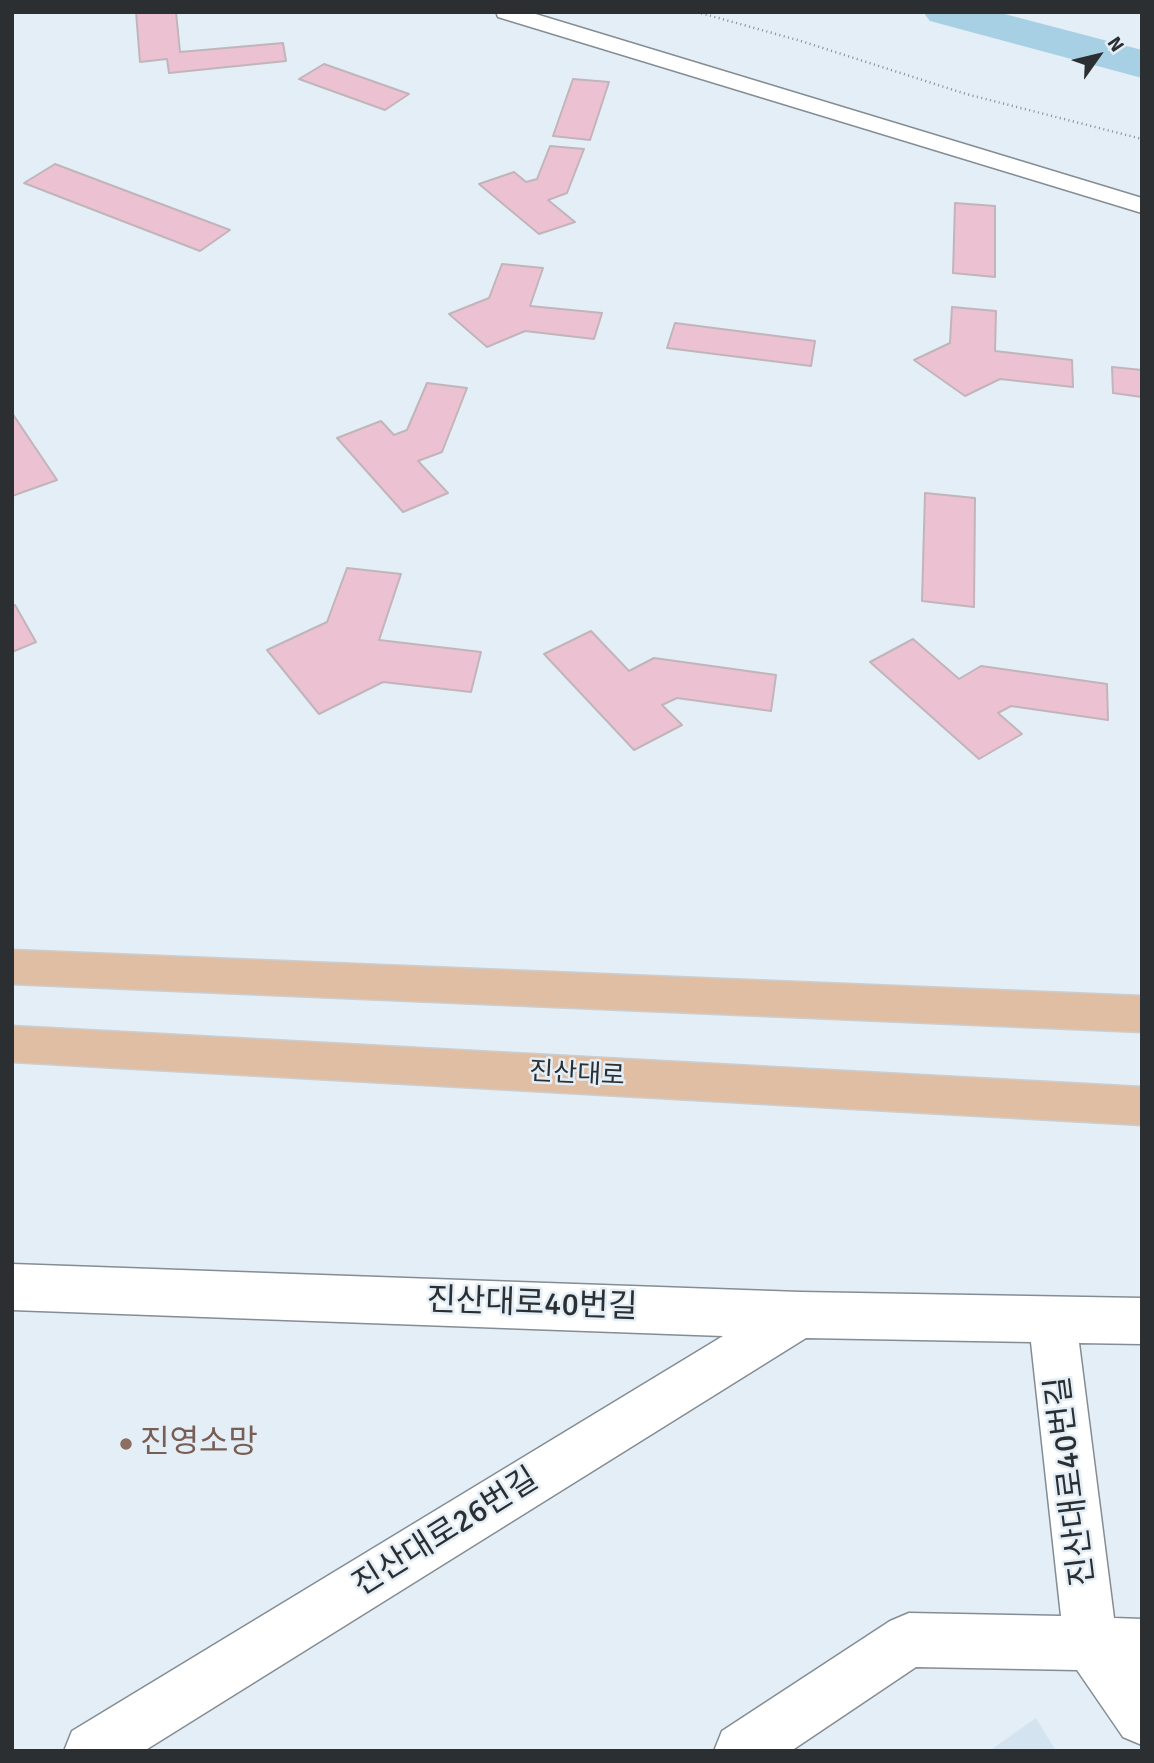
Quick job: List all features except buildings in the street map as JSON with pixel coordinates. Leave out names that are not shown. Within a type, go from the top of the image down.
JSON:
[{"type":"main road","points":[[12,967],[1142,1014]]},
{"type":"main road","name":"진산대로","points":[[12,1044],[1142,1106]]},
{"type":"street","points":[[506,12],[1142,206]]},
{"type":"street","name":"진산대로40번길","points":[[12,1287],[800,1315],[1142,1321]]},
{"type":"street","name":"진산대로26번길","points":[[92,1751],[800,1315]]},
{"type":"street","name":"진산대로40번길","points":[[1052,1319],[1116,1645],[1142,1718]]},
{"type":"street","points":[[742,1751],[909,1640],[1116,1645]]},
{"type":"path","points":[[697,12],[802,41],[966,94],[1142,139]]},
{"type":"shaded area","points":[[1036,1718],[1056,1751],[989,1751]]},
{"type":"waterway","points":[[945,12],[1142,64]]},
{"type":"place","name":"진영소망","points":[[126,1444]]}]
